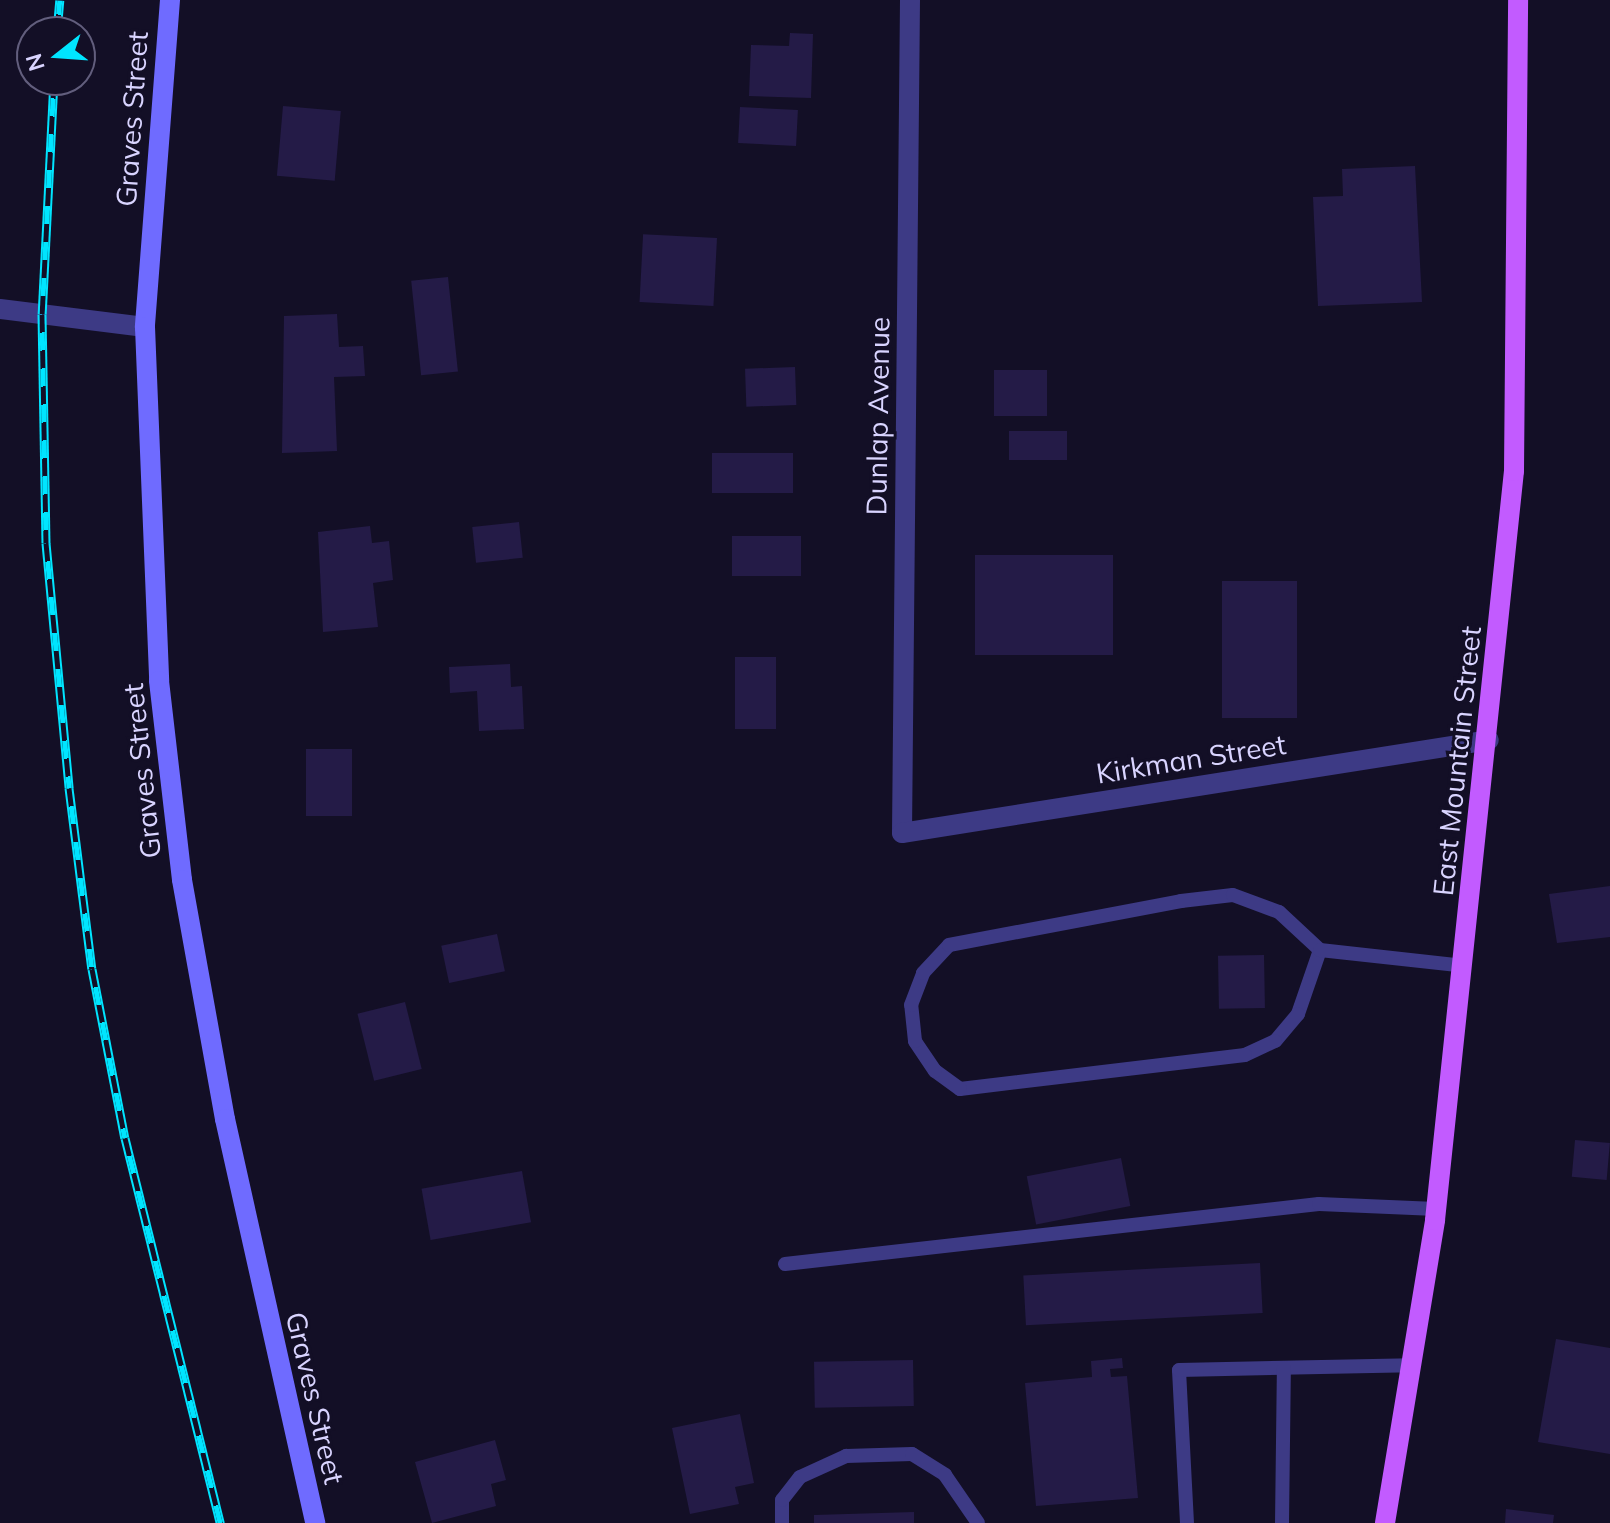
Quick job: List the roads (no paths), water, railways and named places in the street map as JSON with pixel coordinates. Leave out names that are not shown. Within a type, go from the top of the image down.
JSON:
[{"type":"main road","name":"East Mountain Street","points":[[1385,1523],[1436,1209],[1489,740],[1514,471],[1518,0]]},
{"type":"street","name":"Graves Street","points":[[170,0],[145,327],[159,681],[182,880],[225,1119],[315,1523]]},
{"type":"street","name":"Dunlap Avenue","points":[[902,833],[910,0]]},
{"type":"street","points":[[0,309],[145,327]]},
{"type":"street","name":"Kirkman Street","points":[[902,833],[1489,740]]},
{"type":"lane","points":[[1320,950],[1298,1014],[1275,1041],[1245,1055],[960,1089],[935,1071],[915,1041],[911,1005],[919,983],[949,945],[1233,895],[1279,912],[1320,950],[1464,966]]},
{"type":"lane","points":[[785,1264],[1319,1204],[1436,1209]]},
{"type":"lane","points":[[1187,1523],[1179,1370],[1411,1365]]},
{"type":"lane","points":[[1282,1523],[1284,1368]]},
{"type":"lane","points":[[782,1523],[782,1500],[800,1477],[846,1456],[912,1454],[945,1475],[978,1523]]},
{"type":"railway","points":[[58,16],[60,0]]},
{"type":"railway","points":[[53,96],[42,314],[46,543],[69,788],[92,969],[125,1138],[220,1523]]}]
